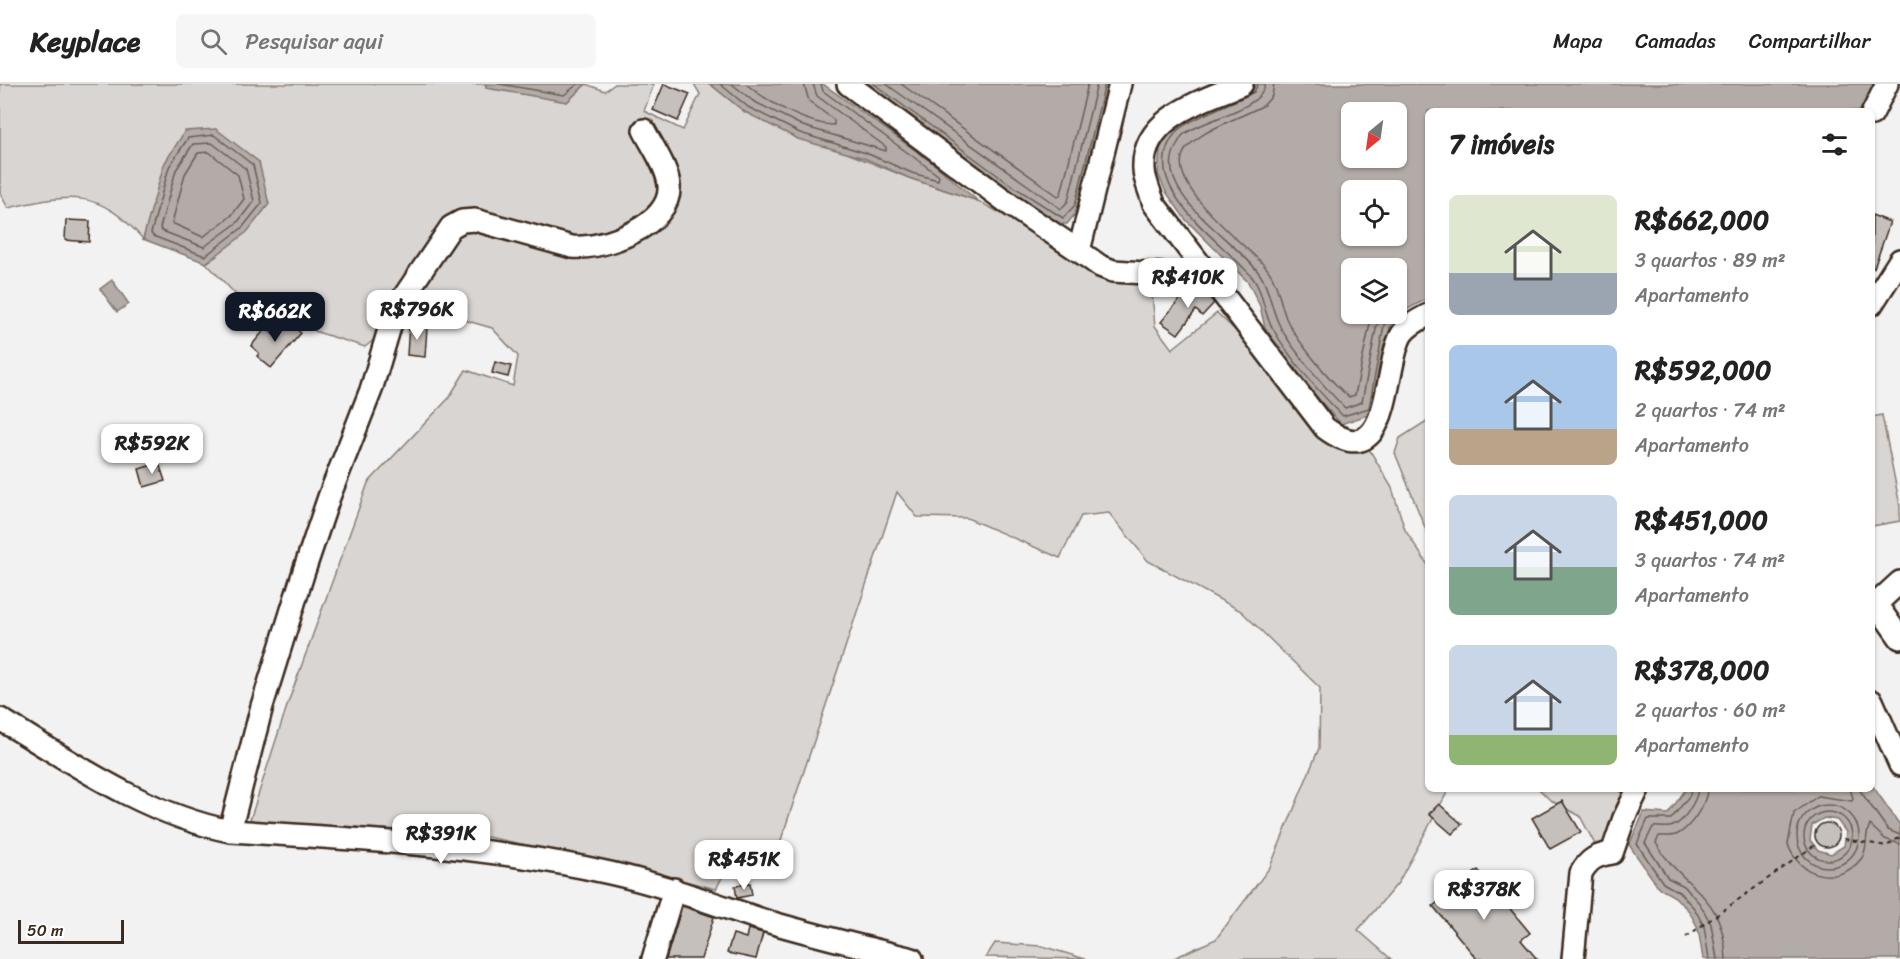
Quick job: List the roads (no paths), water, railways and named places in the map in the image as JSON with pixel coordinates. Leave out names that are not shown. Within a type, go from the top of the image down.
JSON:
[{"type":"street","points":[[848,84],[1012,207],[1100,266],[1113,271],[1210,277]]},
{"type":"street","points":[[1079,251],[1120,84]]},
{"type":"street","points":[[1242,84],[1179,112],[1160,126],[1148,148],[1144,169],[1154,204],[1325,428],[1336,436],[1350,440],[1365,438],[1376,428],[1402,334],[1413,323],[1425,317]]},
{"type":"street","points":[[1875,109],[1887,84]]},
{"type":"street","points":[[230,831],[262,706],[304,571],[401,301],[451,227],[462,221],[475,220],[572,247],[586,248],[647,225],[661,211],[669,194],[669,183],[644,130]]},
{"type":"street","points":[[1875,299],[1900,260]]},
{"type":"street","points":[[1875,604],[1900,582]]},
{"type":"street","points":[[1875,606],[1900,638]]},
{"type":"street","points":[[1875,708],[1900,765]]},
{"type":"street","points":[[0,718],[119,791],[171,814],[230,831],[403,841],[500,852],[608,873],[674,889],[765,920],[844,951],[912,959]]},
{"type":"street","points":[[1574,959],[1581,873],[1588,861],[1599,855],[1612,853],[1624,818],[1637,792]]},
{"type":"street","points":[[653,959],[674,889]]},
{"type":"water","points":[[486,84],[586,84],[567,102],[486,88]]},
{"type":"water","points":[[710,84],[823,84],[934,164],[978,201],[909,178],[864,158],[798,139],[745,112]]},
{"type":"water","points":[[864,84],[1111,84],[1080,208],[1067,224],[1057,224]]},
{"type":"water","points":[[1257,84],[1874,84],[1879,94],[1870,108],[1425,108],[1425,300],[1407,310],[1407,258],[1341,258],[1341,324],[1392,324],[1374,413],[1341,424],[1302,381],[1265,328],[1260,306],[1248,282],[1186,220],[1166,192],[1158,174],[1160,149],[1173,125]]},
{"type":"water","points":[[216,129],[259,162],[269,204],[247,232],[206,263],[143,239],[164,164],[185,131]]},
{"type":"water","points":[[112,280],[129,304],[117,312],[100,289]]},
{"type":"water","points":[[1875,789],[1900,825],[1900,959],[1703,959],[1698,928],[1689,911],[1675,897],[1659,888],[1629,845],[1644,812],[1668,814],[1684,792],[1875,792]],"holes":[[[1824,818],[1837,820],[1846,832],[1844,846],[1831,854],[1818,850],[1810,840],[1812,825]]]}]
